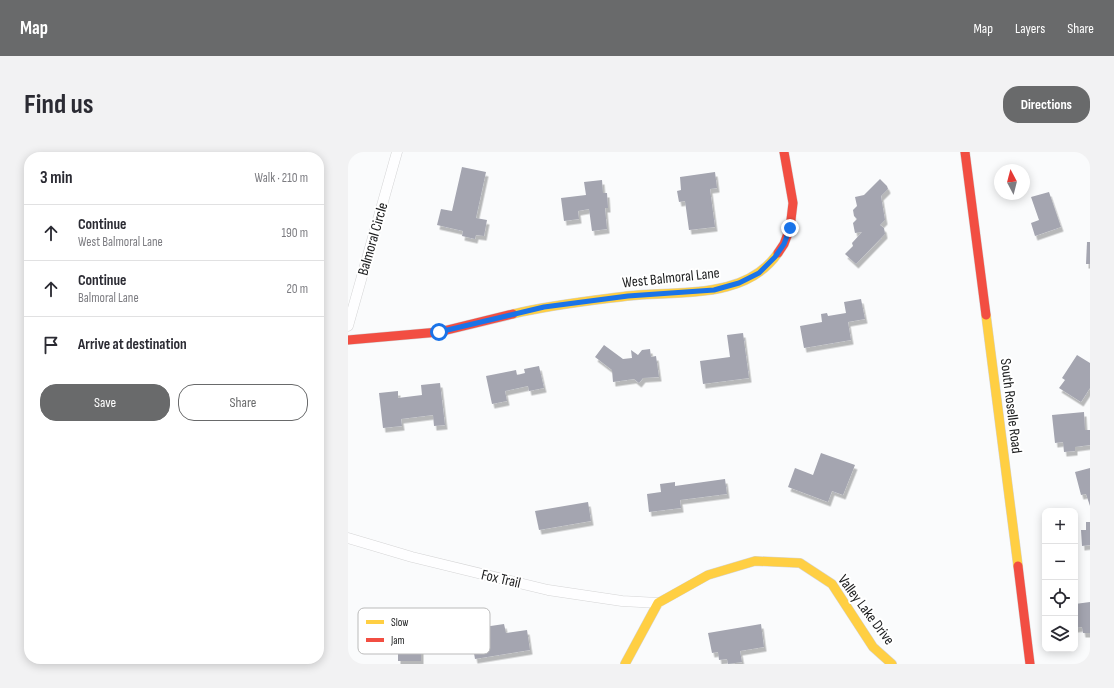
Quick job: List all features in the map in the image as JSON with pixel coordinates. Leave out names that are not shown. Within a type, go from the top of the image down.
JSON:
[{"type":"street","name":"Balmoral Circle","points":[[348,326],[397,152]]},
{"type":"street","name":"West Balmoral Lane","points":[[348,340],[439,332],[544,307],[628,296],[714,290],[739,283],[759,273],[775,257],[784,244],[790,228],[793,203],[784,152]]},
{"type":"street","name":"South Roselle Road","points":[[965,152],[1030,664]]},
{"type":"street","name":"Fox Trail","points":[[348,538],[412,557],[548,590],[622,601],[658,603]]},
{"type":"street","name":"Valley Lake Drive","points":[[658,603],[708,576],[755,561],[800,563],[832,584],[873,646],[892,664]]},
{"type":"street","points":[[625,664],[658,603]]},
{"type":"building","points":[[462,167],[486,172],[476,218],[487,220],[484,236],[476,235],[475,239],[462,236],[463,231],[437,225],[441,209],[452,211]]},
{"type":"building","points":[[715,172],[717,188],[710,189],[715,227],[689,230],[685,201],[679,202],[677,191],[681,190],[680,177]]},
{"type":"building","points":[[880,179],[888,189],[881,196],[885,220],[880,225],[884,228],[885,234],[856,264],[845,254],[853,246],[852,243],[862,232],[855,233],[853,223],[857,219],[854,216],[853,210],[857,206],[855,197],[864,195]]},
{"type":"building","points":[[602,180],[603,193],[607,193],[608,208],[605,208],[607,229],[592,231],[589,209],[578,211],[579,219],[564,221],[561,198],[586,195],[584,182]]},
{"type":"building","points":[[1049,192],[1061,227],[1035,236],[1031,223],[1039,220],[1031,197]]},
{"type":"building","points":[[1087,242],[1090,242],[1090,264],[1086,264]]},
{"type":"building","points":[[861,299],[865,319],[848,322],[851,340],[804,348],[800,326],[822,322],[821,314],[827,313],[828,316],[846,313],[844,302]]},
{"type":"building","points":[[743,333],[749,378],[703,384],[700,361],[730,357],[727,335]]},
{"type":"building","points":[[604,345],[623,359],[632,358],[631,350],[638,355],[642,350],[650,349],[651,357],[656,356],[659,377],[643,378],[639,383],[634,379],[613,382],[612,370],[595,357]]},
{"type":"building","points":[[1077,355],[1090,363],[1090,388],[1081,402],[1059,388],[1065,380],[1062,378]]},
{"type":"building","points":[[539,366],[544,388],[529,391],[528,386],[505,391],[507,401],[492,404],[486,376],[516,370],[517,375],[525,373],[524,369]]},
{"type":"building","points":[[440,383],[445,425],[434,426],[433,415],[401,419],[402,426],[383,428],[379,393],[398,391],[398,398],[422,395],[421,385]]},
{"type":"building","points":[[1084,412],[1085,430],[1090,430],[1090,445],[1075,447],[1075,451],[1064,452],[1063,442],[1055,443],[1052,415]]},
{"type":"building","points":[[821,453],[855,465],[843,495],[832,491],[828,502],[788,487],[795,468],[813,475]]},
{"type":"building","points":[[1090,468],[1090,506],[1086,494],[1081,495],[1075,472]]},
{"type":"building","points":[[725,479],[727,494],[680,500],[681,508],[649,512],[647,494],[661,492],[660,484],[675,482],[675,486]]},
{"type":"building","points":[[588,502],[591,521],[539,530],[535,511]]},
{"type":"building","points":[[1086,522],[1090,522],[1090,545],[1082,546],[1081,530],[1086,530]]},
{"type":"building","points":[[1090,602],[1090,633],[1083,633],[1082,627],[1078,628],[1078,604]]},
{"type":"building","points":[[504,624],[506,633],[527,630],[530,650],[475,659],[474,654],[490,654],[490,626]]},
{"type":"building","points":[[761,624],[764,647],[740,651],[742,662],[728,664],[727,659],[719,660],[718,652],[712,653],[708,633]]},
{"type":"building","points":[[398,654],[421,654],[421,661],[398,661]]},
{"type":"traffic: slow","points":[[513,314],[555,306],[627,296],[709,290],[729,286],[748,279],[764,268],[778,253]]},
{"type":"traffic: slow","points":[[986,315],[1018,566]]},
{"type":"traffic: slow","points":[[625,664],[658,603],[708,575],[755,561],[800,563],[832,584],[873,647],[892,664]]},
{"type":"traffic: jam","points":[[778,253],[784,244],[790,228],[793,203],[784,152]]},
{"type":"traffic: jam","points":[[965,152],[986,315]]},
{"type":"traffic: jam","points":[[348,340],[439,332],[513,314]]},
{"type":"traffic: jam","points":[[1018,566],[1030,664]]},
{"type":"route","points":[[439,332],[544,307],[628,296],[714,290],[739,283],[759,273],[775,257],[784,244],[790,228]]}]
